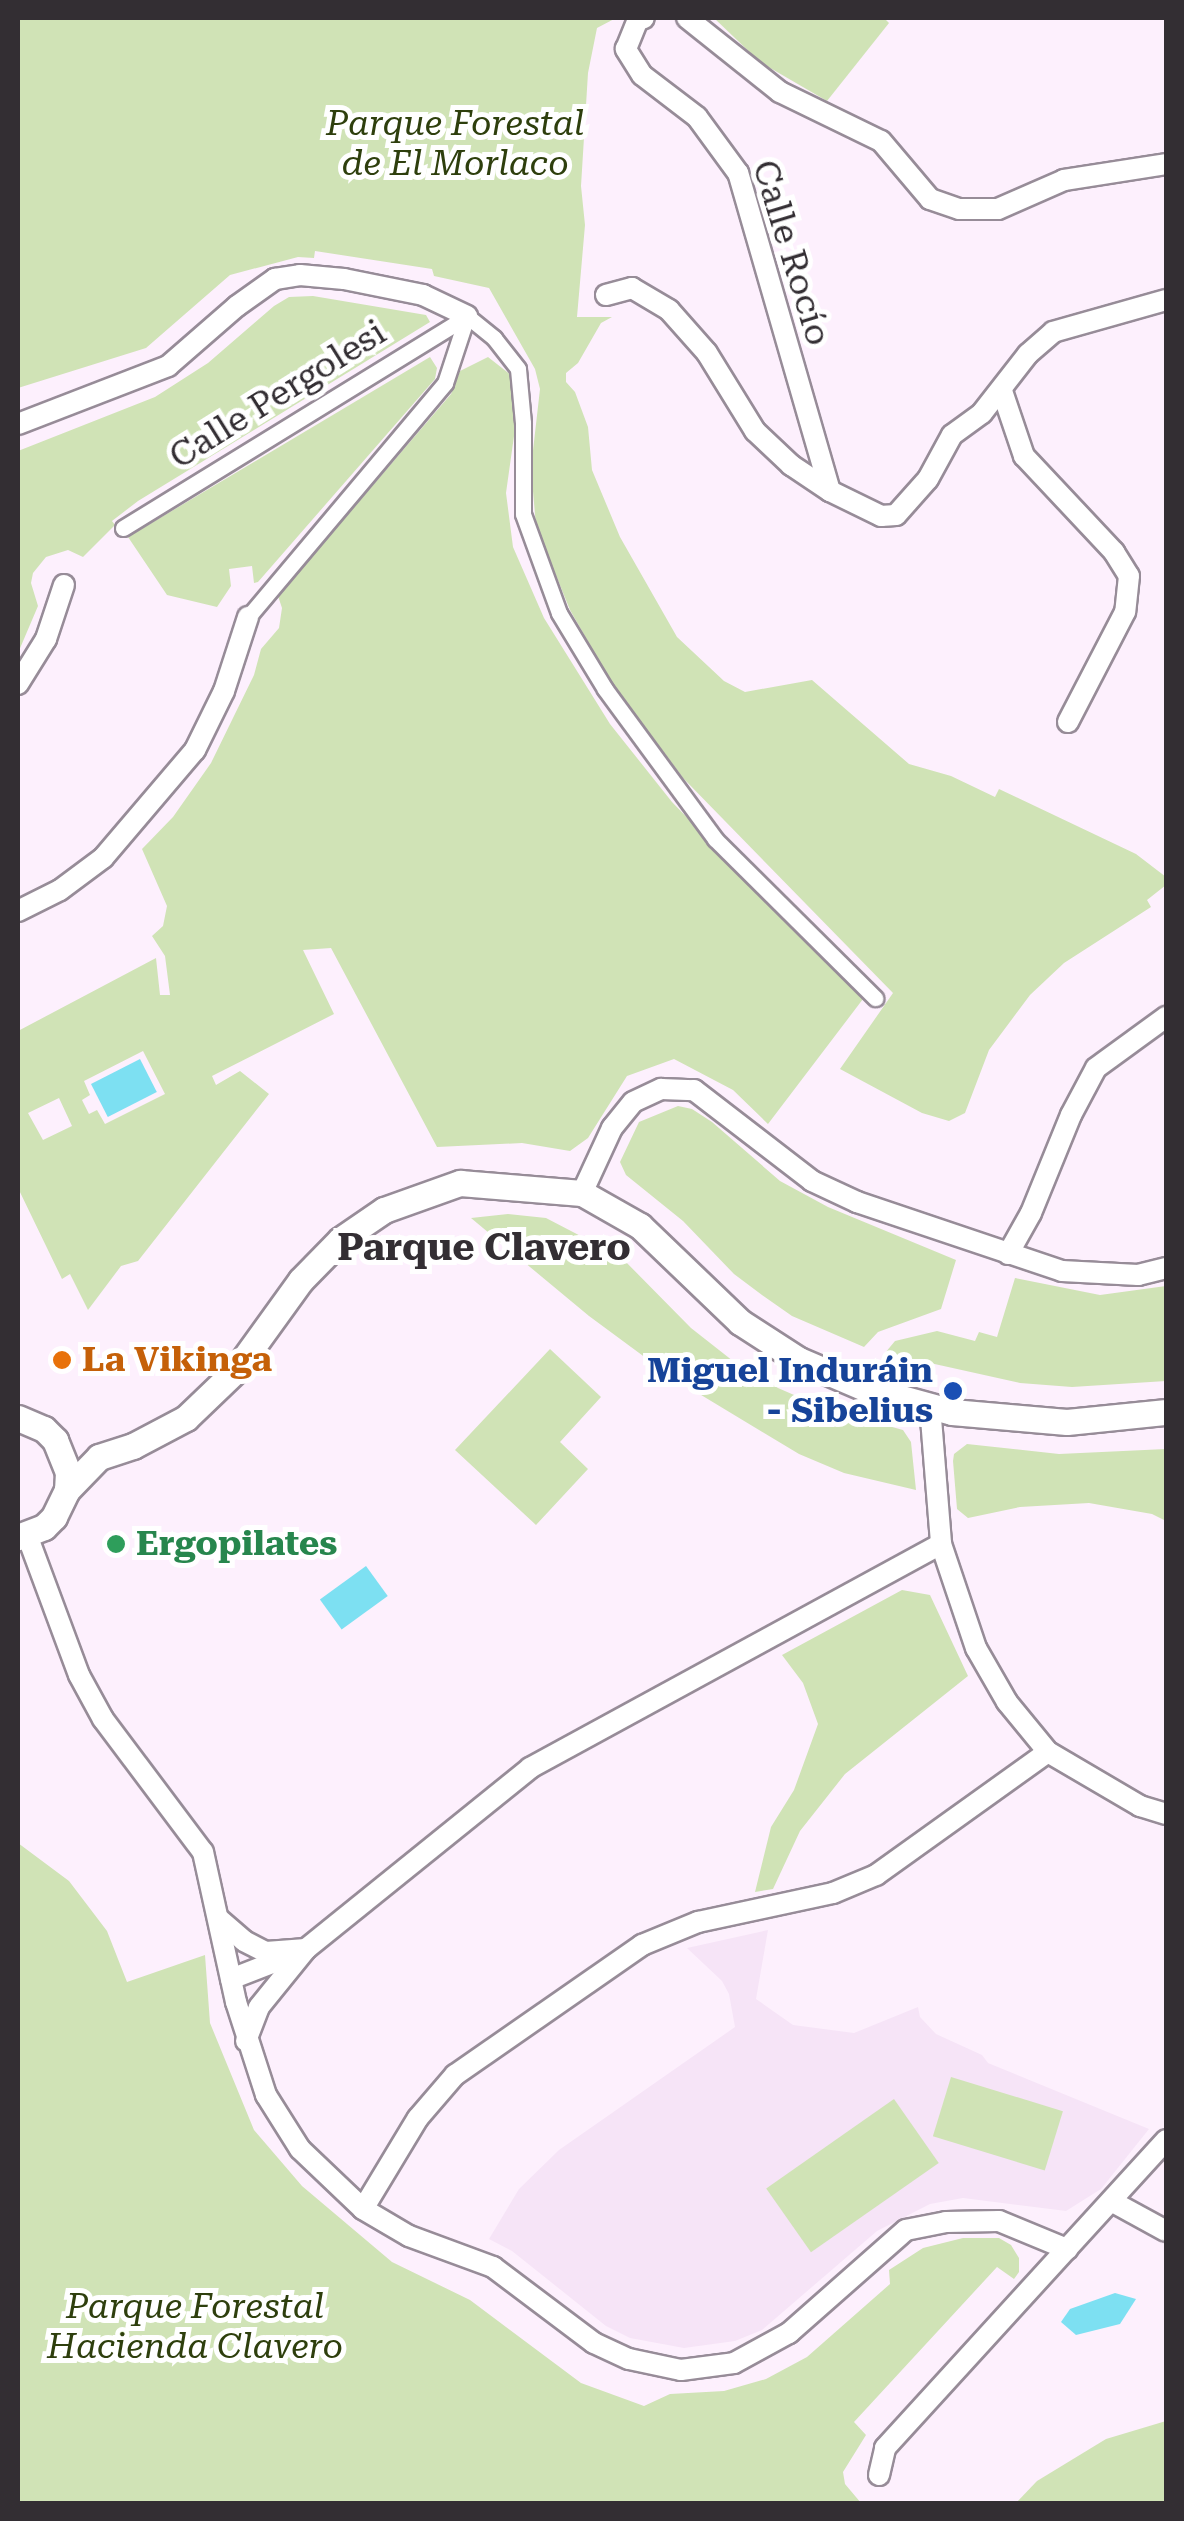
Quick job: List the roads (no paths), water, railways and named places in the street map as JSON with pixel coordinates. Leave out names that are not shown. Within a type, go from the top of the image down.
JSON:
[{"type":"street","name":"Calle Rocío","points":[[644,18],[638,20],[626,49],[642,75],[697,117],[738,173],[830,491]]},
{"type":"street","points":[[687,18],[780,92],[881,141],[930,199],[958,210],[998,209],[1064,180],[1166,164]]},
{"type":"street","points":[[18,424],[168,366],[236,306],[275,279],[300,275],[344,278],[422,295],[468,316],[494,338],[518,369],[524,423],[522,514],[559,613],[605,689],[716,839],[875,998]]},
{"type":"street","points":[[606,295],[632,288],[669,310],[706,353],[755,430],[791,465],[830,491],[882,516],[896,514],[928,480],[952,435],[1002,391],[1028,354],[1053,332],[1166,300]]},
{"type":"street","points":[[18,911],[60,890],[102,858],[195,750],[224,691],[248,616],[445,383],[468,316]]},
{"type":"street","name":"Calle Pergolesi","points":[[122,528],[468,316]]},
{"type":"street","points":[[1002,391],[1024,456],[1114,552],[1129,576],[1125,612],[1068,722]]},
{"type":"street","points":[[18,684],[46,639],[64,584]]},
{"type":"street","points":[[1008,1254],[1032,1213],[1071,1115],[1096,1068],[1166,1018]]},
{"type":"street","points":[[582,1194],[612,1128],[632,1102],[661,1088],[694,1090],[812,1181],[857,1202],[1062,1271],[1138,1275],[1166,1268]]},
{"type":"street","points":[[1067,2249],[1000,2221],[946,2222],[906,2230],[790,2334],[734,2364],[682,2370],[629,2358],[594,2343],[493,2267],[409,2236],[364,2210],[300,2149],[266,2095],[246,2041],[203,1852],[103,1719],[79,1674],[22,1536],[54,1517],[67,1490],[100,1457],[134,1446],[186,1418],[236,1370],[302,1280],[340,1240],[384,1210],[460,1182],[582,1194],[640,1226],[740,1322],[798,1360],[865,1388],[952,1412],[1067,1422],[1166,1412]]},
{"type":"street","points":[[930,1406],[941,1544],[976,1648],[1007,1702],[1048,1752],[1140,1806],[1166,1814]]},
{"type":"street","points":[[18,1418],[44,1429],[55,1440],[64,1455],[67,1490]]},
{"type":"street","points":[[55,1440],[100,1457]]},
{"type":"street","points":[[246,2041],[259,2006],[306,1950],[530,1768],[941,1544]]},
{"type":"street","points":[[364,2210],[418,2118],[456,2075],[642,1945],[698,1922],[834,1893],[876,1875],[1048,1752]]},
{"type":"street","points":[[218,1918],[244,1941],[266,1952],[306,1950]]},
{"type":"street","points":[[233,1985],[306,1950]]},
{"type":"street","points":[[233,1985],[280,1979]]},
{"type":"street","points":[[879,2475],[884,2448],[1166,2140]]},
{"type":"street","points":[[1113,2202],[1166,2231]]},
{"type":"water","points":[[140,1059],[157,1092],[108,1117],[91,1084]]},
{"type":"water","points":[[366,1566],[388,1596],[342,1629],[320,1600]]},
{"type":"water","points":[[1115,2293],[1136,2299],[1120,2324],[1076,2335],[1061,2322],[1070,2309]]},
{"type":"place","name":"La Vikinga","points":[[62,1360]]},
{"type":"place","name":"Miguel Induráin - Sibelius","points":[[953,1391]]},
{"type":"place","name":"Ergopilates","points":[[116,1544]]},
{"type":"district","name":"Parque Clavero","points":[[484,1248]]},
{"type":"park label","name":"Parque Forestal de El Morlaco","points":[[455,144]]},
{"type":"park label","name":"Parque Forestal Hacienda Clavero","points":[[195,2327]]}]
